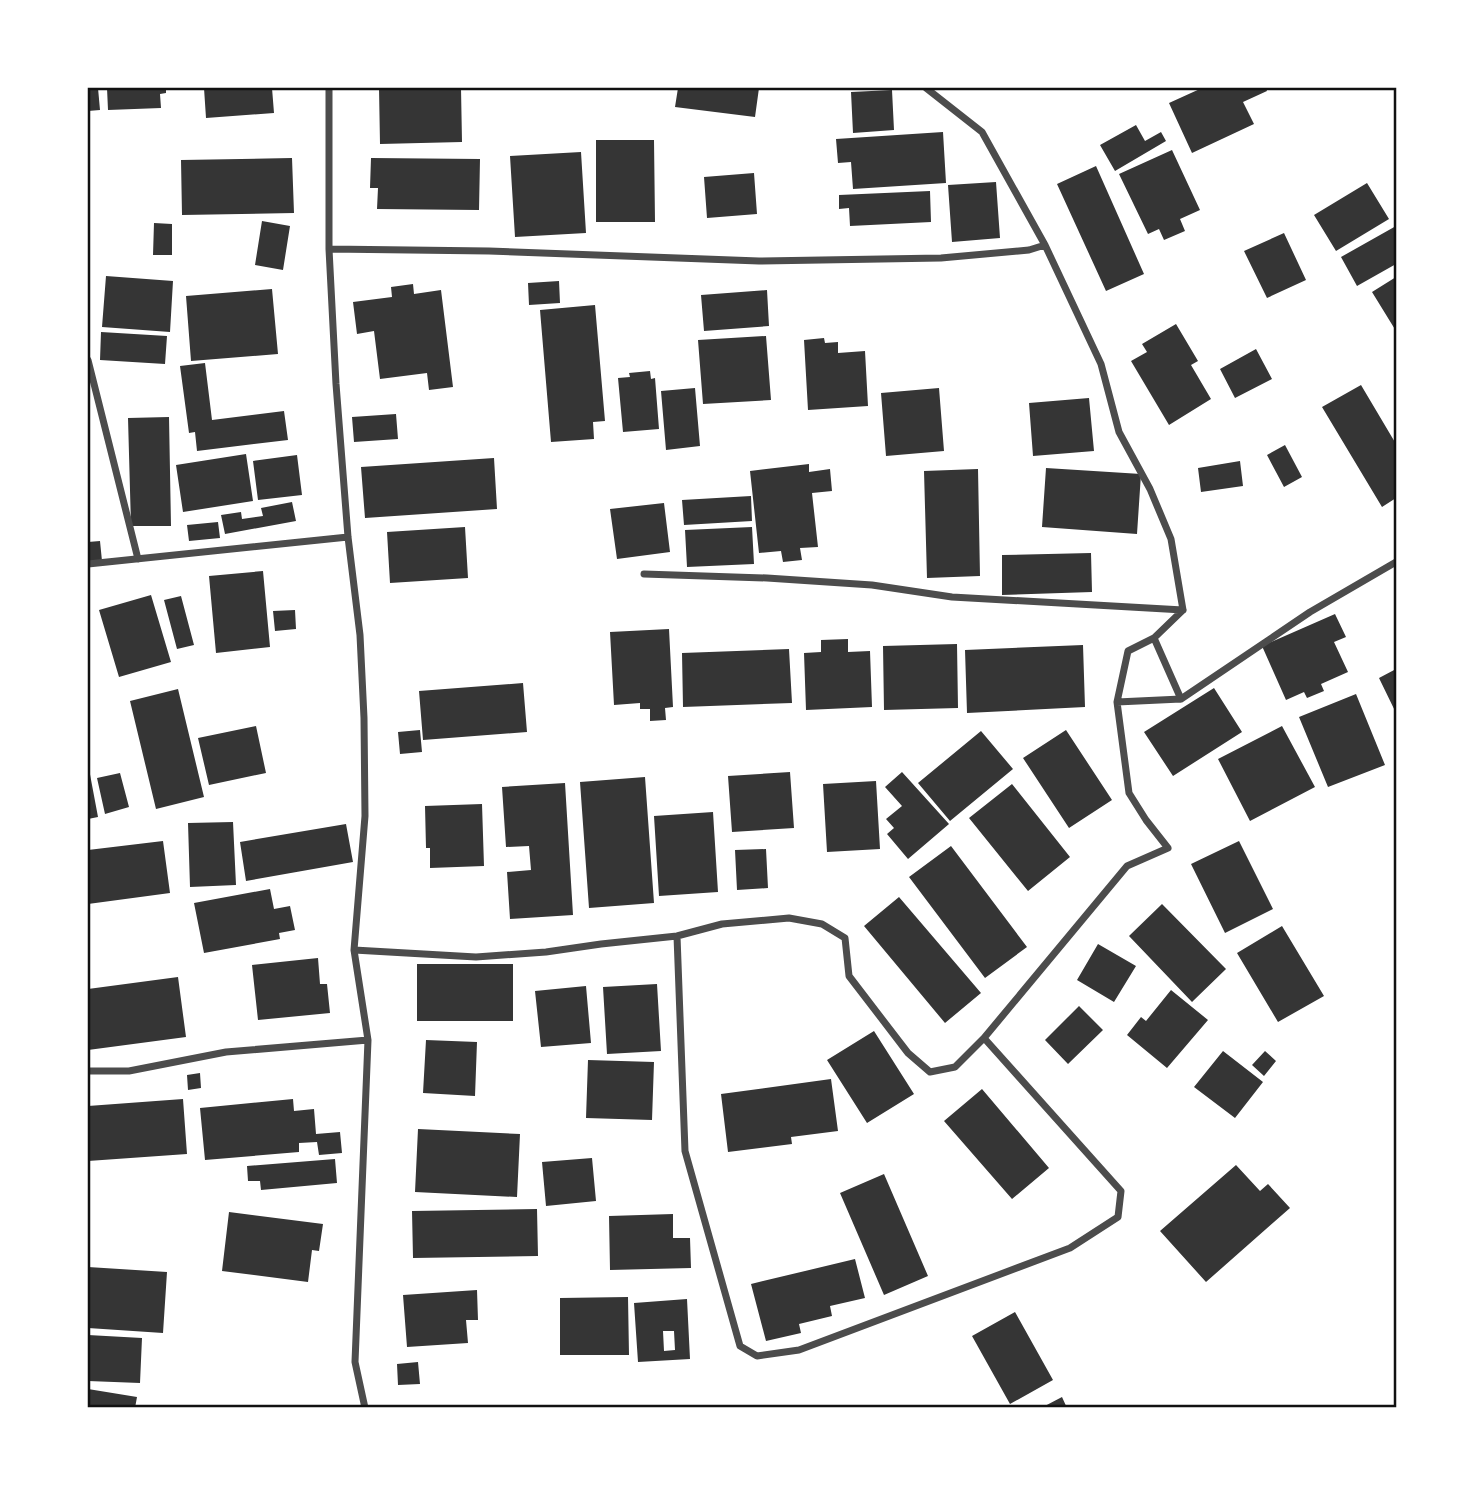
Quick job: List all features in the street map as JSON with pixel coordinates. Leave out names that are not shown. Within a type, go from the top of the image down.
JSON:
[{"type":"street","points":[[330,88],[329,249],[336,384],[348,537],[360,635],[364,718],[365,816],[354,950],[369,1040],[355,1362],[365,1408]]},
{"type":"street","points":[[926,88],[982,132],[1045,245],[1101,364],[1119,432],[1150,489],[1171,538],[1183,610]]},
{"type":"street","points":[[329,249],[489,251],[759,261],[941,258],[1029,250],[1045,245]]},
{"type":"street","points":[[88,360],[138,558]]},
{"type":"street","points":[[88,564],[348,537]]},
{"type":"street","points":[[1117,702],[1181,699],[1310,612],[1396,562]]},
{"type":"street","points":[[644,574],[872,585],[952,597],[1183,610]]},
{"type":"street","points":[[354,950],[476,957],[677,936],[722,924],[789,918],[822,924],[845,938],[849,975],[908,1053],[930,1072],[955,1067],[984,1038],[1127,866],[1168,848],[1129,793],[1117,702],[1128,651],[1154,638],[1183,610]]},
{"type":"street","points":[[1154,638],[1181,699]]},
{"type":"street","points":[[677,936],[685,1151],[740,1346],[757,1356],[799,1350],[1070,1248],[1118,1217],[1121,1191],[984,1038]]},
{"type":"street","points":[[88,1071],[129,1071],[226,1052],[369,1040]]},
{"type":"building","points":[[88,88],[98,88],[100,110],[88,111]]},
{"type":"building","points":[[107,88],[166,88],[166,93],[160,94],[161,108],[108,110]]},
{"type":"building","points":[[204,88],[272,88],[274,113],[206,118]]},
{"type":"building","points":[[379,88],[461,88],[462,142],[380,144]]},
{"type":"building","points":[[678,88],[759,88],[755,117],[675,107]]},
{"type":"building","points":[[1202,88],[1266,88],[1267,91],[1243,102],[1254,124],[1192,153],[1169,103]]},
{"type":"building","points":[[892,90],[894,130],[853,133],[851,92]]},
{"type":"building","points":[[1136,125],[1145,141],[1161,132],[1166,141],[1115,171],[1100,145]]},
{"type":"building","points":[[943,132],[946,183],[853,189],[851,162],[838,163],[836,139]]},
{"type":"building","points":[[596,140],[654,140],[655,222],[596,222]]},
{"type":"building","points":[[1172,150],[1200,210],[1180,219],[1185,231],[1164,240],[1159,229],[1148,234],[1119,174]]},
{"type":"building","points":[[581,152],[586,233],[515,237],[510,156]]},
{"type":"building","points":[[292,158],[294,213],[182,215],[181,160]]},
{"type":"building","points":[[371,158],[480,159],[479,210],[377,209],[378,188],[370,188]]},
{"type":"building","points":[[1096,166],[1144,274],[1106,291],[1057,184]]},
{"type":"building","points":[[754,173],[757,214],[707,218],[704,177]]},
{"type":"building","points":[[996,182],[1000,238],[952,242],[948,185]]},
{"type":"building","points":[[1367,183],[1389,219],[1336,251],[1314,215]]},
{"type":"building","points":[[930,191],[931,222],[850,226],[849,208],[839,209],[839,195]]},
{"type":"building","points":[[262,221],[290,226],[283,270],[255,265]]},
{"type":"building","points":[[154,223],[172,224],[172,255],[153,255]]},
{"type":"building","points":[[1396,226],[1396,264],[1357,286],[1341,257]]},
{"type":"building","points":[[1284,233],[1306,280],[1267,298],[1244,251]]},
{"type":"building","points":[[106,276],[173,281],[170,332],[102,327]]},
{"type":"building","points":[[1396,277],[1396,331],[1372,292]]},
{"type":"building","points":[[559,281],[560,303],[529,305],[528,283]]},
{"type":"building","points":[[413,284],[414,294],[441,290],[453,387],[429,390],[427,373],[380,379],[374,331],[357,334],[353,302],[392,297],[391,287]]},
{"type":"building","points":[[272,289],[278,354],[191,361],[186,296]]},
{"type":"building","points":[[767,290],[769,326],[704,331],[701,295]]},
{"type":"building","points":[[595,305],[605,421],[593,422],[594,439],[551,442],[540,310]]},
{"type":"building","points":[[1176,324],[1198,361],[1191,365],[1211,399],[1169,425],[1131,361],[1147,352],[1142,344]]},
{"type":"building","points":[[101,332],[167,336],[165,364],[100,360]]},
{"type":"building","points":[[766,336],[771,400],[703,404],[698,340]]},
{"type":"building","points":[[824,338],[825,343],[838,342],[838,353],[865,351],[868,406],[808,410],[804,340]]},
{"type":"building","points":[[1256,349],[1272,379],[1235,398],[1220,369]]},
{"type":"building","points":[[205,363],[212,420],[284,411],[288,440],[197,451],[195,432],[189,433],[180,366]]},
{"type":"building","points":[[650,371],[651,379],[655,378],[659,429],[623,432],[618,378],[630,377],[629,373]]},
{"type":"building","points":[[1361,385],[1396,444],[1396,498],[1382,507],[1322,407]]},
{"type":"building","points":[[695,388],[700,446],[666,450],[661,391]]},
{"type":"building","points":[[939,388],[944,451],[886,456],[881,393]]},
{"type":"building","points":[[1089,398],[1094,451],[1033,456],[1029,403]]},
{"type":"building","points":[[396,414],[398,439],[354,442],[352,417]]},
{"type":"building","points":[[169,417],[171,526],[131,526],[128,418]]},
{"type":"building","points":[[1285,445],[1302,477],[1284,487],[1267,455]]},
{"type":"building","points":[[246,454],[253,501],[183,512],[176,465]]},
{"type":"building","points":[[297,455],[302,495],[258,500],[253,461]]},
{"type":"building","points":[[494,458],[497,509],[365,518],[361,467]]},
{"type":"building","points":[[1240,461],[1243,486],[1201,492],[1198,468]]},
{"type":"building","points":[[809,464],[809,472],[830,469],[832,491],[812,493],[818,547],[800,548],[802,560],[783,562],[781,551],[759,553],[750,471]]},
{"type":"building","points":[[1046,468],[1141,474],[1137,534],[1042,527]]},
{"type":"building","points":[[978,469],[980,576],[927,578],[924,471]]},
{"type":"building","points":[[751,496],[752,521],[684,525],[682,500]]},
{"type":"building","points":[[292,502],[296,521],[225,534],[221,515],[241,512],[242,519],[263,516],[261,508]]},
{"type":"building","points":[[664,503],[670,552],[617,559],[610,509]]},
{"type":"building","points":[[218,522],[220,538],[189,541],[187,525]]},
{"type":"building","points":[[465,527],[468,578],[390,583],[387,532]]},
{"type":"building","points":[[752,527],[754,564],[687,567],[685,530]]},
{"type":"building","points":[[100,541],[102,561],[88,562],[88,542]]},
{"type":"building","points":[[1091,553],[1092,592],[1002,595],[1002,555]]},
{"type":"building","points":[[263,571],[270,647],[216,653],[209,576]]},
{"type":"building","points":[[151,595],[171,662],[119,677],[99,610]]},
{"type":"building","points":[[181,596],[194,645],[177,649],[164,600]]},
{"type":"building","points":[[295,610],[296,629],[275,631],[273,611]]},
{"type":"building","points":[[1335,614],[1346,637],[1334,642],[1348,672],[1321,684],[1324,691],[1307,698],[1304,692],[1286,700],[1262,646]]},
{"type":"building","points":[[669,629],[673,707],[665,708],[666,720],[650,721],[650,709],[640,709],[640,703],[614,705],[610,632]]},
{"type":"building","points":[[848,639],[848,652],[870,651],[872,707],[806,710],[804,653],[821,652],[821,640]]},
{"type":"building","points":[[957,644],[958,708],[884,710],[883,646]]},
{"type":"building","points":[[1083,645],[1085,707],[967,713],[965,650]]},
{"type":"building","points":[[789,649],[792,703],[683,707],[682,653]]},
{"type":"building","points":[[1396,669],[1396,713],[1379,678]]},
{"type":"building","points":[[523,683],[527,732],[423,740],[419,691]]},
{"type":"building","points":[[1214,688],[1242,732],[1173,776],[1144,732]]},
{"type":"building","points":[[178,689],[204,797],[156,809],[130,701]]},
{"type":"building","points":[[1356,694],[1385,765],[1328,787],[1299,717]]},
{"type":"building","points":[[256,726],[266,773],[209,785],[198,738]]},
{"type":"building","points":[[1282,726],[1315,787],[1250,821],[1218,759]]},
{"type":"building","points":[[420,730],[422,752],[400,754],[398,732]]},
{"type":"building","points":[[1066,730],[1112,800],[1069,828],[1023,758]]},
{"type":"building","points":[[981,731],[1013,769],[950,821],[918,783]]},
{"type":"building","points":[[88,770],[98,817],[88,819]]},
{"type":"building","points":[[790,772],[794,828],[732,832],[728,776]]},
{"type":"building","points":[[902,772],[949,824],[908,859],[887,834],[894,828],[886,819],[902,806],[885,787]]},
{"type":"building","points":[[120,773],[129,807],[105,814],[97,778]]},
{"type":"building","points":[[645,777],[654,903],[589,908],[580,782]]},
{"type":"building","points":[[876,781],[880,849],[827,852],[823,784]]},
{"type":"building","points":[[565,783],[573,915],[510,919],[507,872],[531,870],[529,846],[506,847],[502,787]]},
{"type":"building","points":[[1012,784],[1070,857],[1028,891],[969,818]]},
{"type":"building","points":[[482,804],[484,866],[430,868],[430,848],[426,848],[425,806]]},
{"type":"building","points":[[713,812],[718,892],[659,896],[654,816]]},
{"type":"building","points":[[233,822],[236,885],[190,887],[188,823]]},
{"type":"building","points":[[346,824],[353,862],[246,881],[240,842]]},
{"type":"building","points":[[163,841],[170,893],[88,904],[88,850]]},
{"type":"building","points":[[1239,841],[1273,909],[1225,933],[1191,864]]},
{"type":"building","points":[[951,846],[1027,947],[985,978],[909,877]]},
{"type":"building","points":[[766,849],[768,888],[737,890],[735,850]]},
{"type":"building","points":[[270,889],[274,909],[290,906],[295,930],[279,933],[280,939],[204,953],[194,903]]},
{"type":"building","points":[[899,897],[981,993],[945,1023],[864,926]]},
{"type":"building","points":[[1162,904],[1226,969],[1192,1002],[1129,936]]},
{"type":"building","points":[[1282,926],[1324,996],[1278,1022],[1237,953]]},
{"type":"building","points":[[1098,944],[1136,966],[1114,1002],[1077,980]]},
{"type":"building","points":[[318,958],[320,984],[327,984],[330,1013],[258,1020],[252,965]]},
{"type":"building","points":[[417,964],[513,964],[513,1021],[417,1021]]},
{"type":"building","points":[[178,977],[186,1037],[88,1050],[88,989]]},
{"type":"building","points":[[657,984],[661,1051],[607,1054],[603,987]]},
{"type":"building","points":[[586,986],[591,1043],[541,1047],[535,991]]},
{"type":"building","points":[[1171,990],[1208,1020],[1167,1068],[1127,1035],[1141,1017],[1146,1021]]},
{"type":"building","points":[[1079,1006],[1103,1030],[1068,1064],[1045,1040]]},
{"type":"building","points":[[874,1031],[914,1094],[867,1123],[827,1060]]},
{"type":"building","points":[[426,1040],[477,1042],[475,1096],[423,1093]]},
{"type":"building","points":[[1223,1051],[1263,1082],[1235,1118],[1194,1087]]},
{"type":"building","points":[[1265,1051],[1276,1061],[1264,1076],[1252,1065]]},
{"type":"building","points":[[588,1060],[654,1062],[652,1120],[586,1118]]},
{"type":"building","points":[[200,1073],[201,1088],[188,1090],[187,1075]]},
{"type":"building","points":[[831,1079],[838,1131],[791,1137],[792,1144],[728,1152],[721,1094]]},
{"type":"building","points":[[982,1089],[1049,1168],[1012,1199],[944,1121]]},
{"type":"building","points":[[183,1099],[187,1154],[88,1161],[88,1106]]},
{"type":"building","points":[[293,1099],[294,1111],[314,1109],[316,1134],[340,1132],[342,1153],[319,1155],[317,1142],[299,1143],[299,1152],[205,1160],[200,1108]]},
{"type":"building","points":[[418,1129],[520,1134],[517,1197],[415,1192]]},
{"type":"building","points":[[592,1158],[596,1201],[546,1206],[542,1162]]},
{"type":"building","points":[[335,1159],[337,1183],[261,1190],[260,1181],[248,1181],[247,1166]]},
{"type":"building","points":[[1236,1165],[1260,1191],[1268,1184],[1290,1208],[1206,1282],[1160,1231]]},
{"type":"building","points":[[884,1174],[928,1276],[884,1295],[840,1193]]},
{"type":"building","points":[[537,1209],[538,1256],[413,1258],[412,1211]]},
{"type":"building","points":[[229,1212],[323,1224],[319,1251],[312,1250],[308,1282],[222,1271]]},
{"type":"building","points":[[673,1214],[673,1238],[690,1238],[691,1268],[610,1270],[609,1216]]},
{"type":"building","points":[[855,1259],[865,1298],[830,1306],[832,1316],[799,1324],[801,1333],[766,1341],[751,1284]]},
{"type":"building","points":[[88,1267],[167,1272],[163,1333],[88,1328]]},
{"type":"building","points":[[477,1290],[478,1320],[466,1320],[468,1343],[407,1347],[403,1295]]},
{"type":"building","points":[[628,1297],[629,1355],[560,1355],[560,1298]]},
{"type":"building","points":[[687,1299],[690,1359],[638,1362],[634,1303]],"holes":[[[663,1331],[674,1331],[675,1350],[664,1351]]]},
{"type":"building","points":[[1015,1312],[1053,1380],[1010,1404],[972,1336]]},
{"type":"building","points":[[88,1335],[142,1338],[140,1383],[88,1381]]},
{"type":"building","points":[[418,1362],[420,1384],[398,1385],[397,1364]]},
{"type":"building","points":[[88,1389],[137,1397],[135,1408],[88,1408]]},
{"type":"building","points":[[1062,1397],[1067,1408],[1041,1408]]}]
